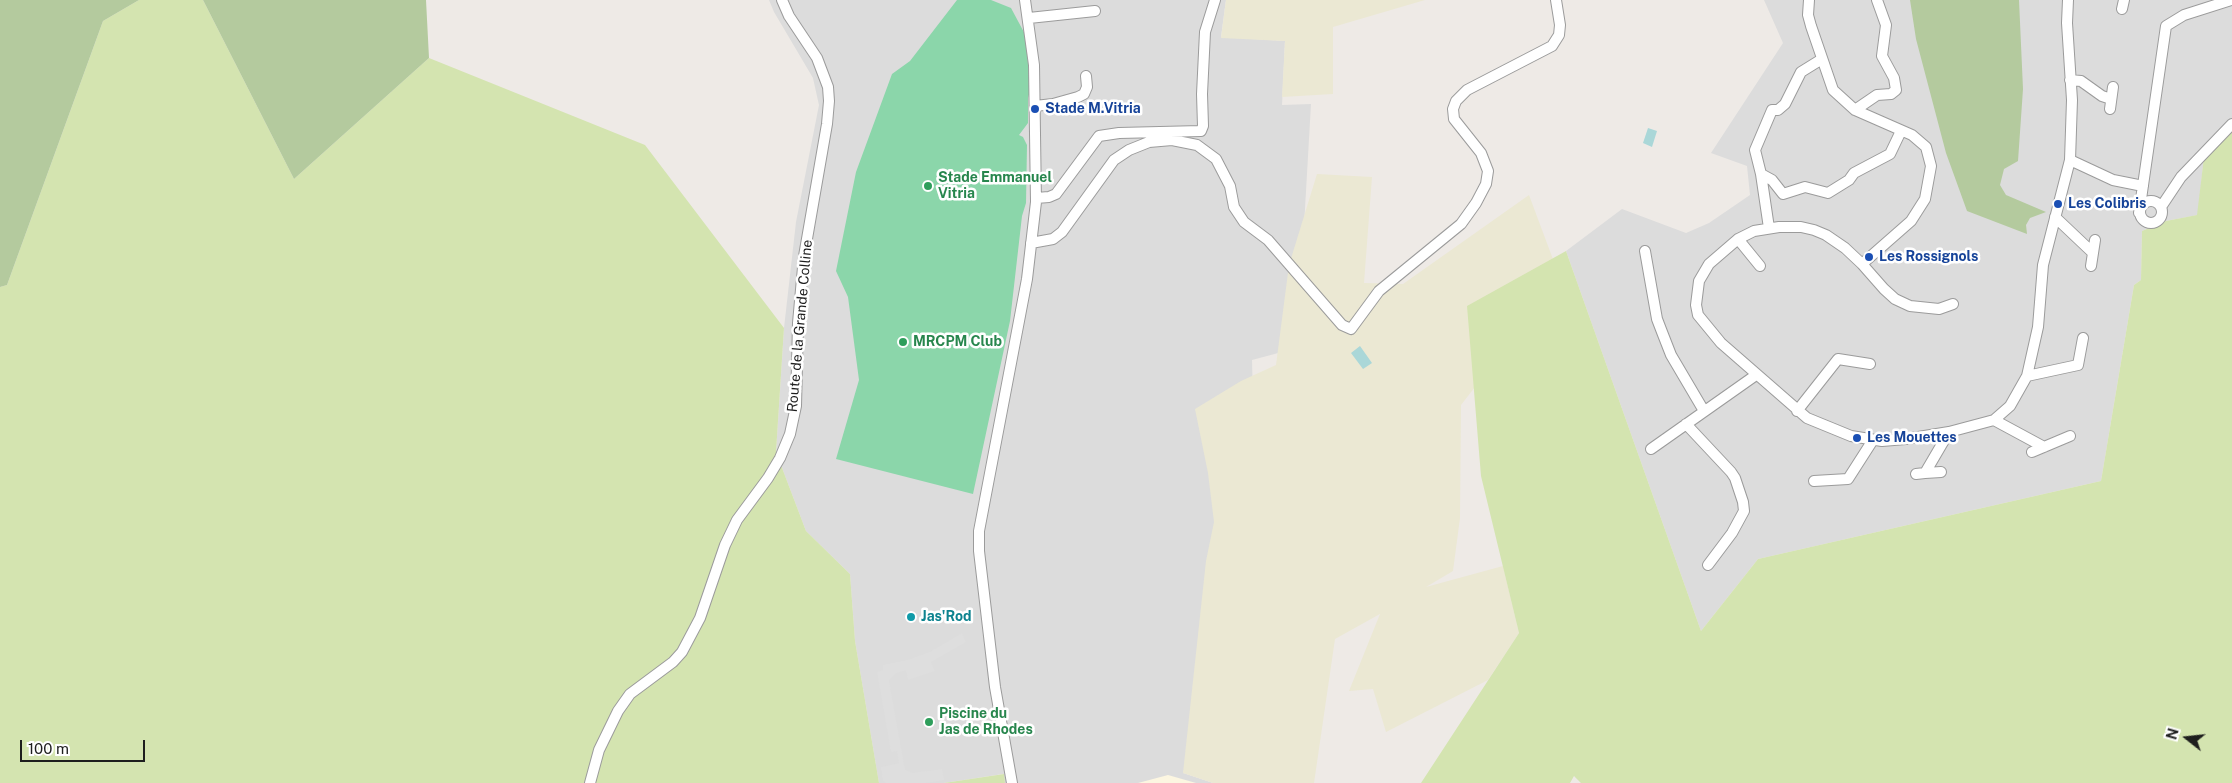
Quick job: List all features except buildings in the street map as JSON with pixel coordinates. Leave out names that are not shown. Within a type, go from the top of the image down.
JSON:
[{"type":"street","name":"Route de la Grande Colline","points":[[590,783],[599,750],[618,711],[630,694],[673,662],[682,652],[700,618],[725,545],[737,520],[772,471],[780,458],[790,434],[796,406],[798,323],[804,256],[827,124],[829,101],[828,88],[817,58],[782,0]]},
{"type":"street","points":[[1012,783],[994,687],[980,560],[979,531],[1010,376],[1031,243],[1036,198],[1034,65],[1025,0]]},
{"type":"street","points":[[1036,198],[1056,194],[1098,136],[1119,133],[1200,131],[1203,126],[1202,94],[1206,32],[1215,0]]},
{"type":"street","points":[[1031,243],[1053,239],[1062,232],[1114,160],[1129,150],[1149,142],[1172,140],[1197,145],[1216,159],[1230,186],[1234,208],[1244,222],[1268,240],[1342,325],[1350,329],[1380,291],[1461,224],[1476,203],[1486,184],[1488,171],[1481,153],[1454,119],[1453,109],[1456,100],[1467,90],[1542,53],[1552,46],[1556,42],[1560,25],[1556,0]]},
{"type":"street","points":[[1809,0],[1808,15],[1833,90],[1855,110],[1918,139],[1928,153],[1931,166],[1926,198],[1911,221],[1862,264]]},
{"type":"street","points":[[1855,110],[1878,95],[1891,94],[1896,90],[1894,78],[1882,56],[1886,25],[1877,0]]},
{"type":"street","points":[[1954,304],[1939,308],[1910,306],[1895,299],[1862,264],[1826,234],[1801,227],[1768,228],[1754,231],[1738,239],[1709,264],[1703,272],[1698,281],[1696,305],[1698,315],[1704,325],[1797,411],[1818,424],[1851,436],[1873,440],[1906,439],[1949,432],[1994,420],[2010,406],[2027,376],[2038,327],[2042,266],[2070,160],[2072,100],[2066,23],[2068,0]]},
{"type":"street","points":[[2231,0],[2184,15],[2166,26],[2139,213],[2144,222],[2153,224],[2161,216],[2161,207],[2181,177],[2232,124]]},
{"type":"street","points":[[1029,18],[1095,11]]},
{"type":"street","points":[[1768,228],[1761,174],[1755,150],[1772,110],[1778,110],[1785,104],[1801,72],[1822,59]]},
{"type":"street","points":[[1035,106],[1078,98],[1084,94],[1087,87],[1086,76]]},
{"type":"street","points":[[2070,80],[2081,81],[2111,104],[2113,87]]},
{"type":"street","points":[[1761,174],[1772,180],[1783,194],[1805,187],[1828,193],[1849,180],[1854,173],[1890,154],[1902,131]]},
{"type":"street","points":[[2070,160],[2113,180],[2143,186]]},
{"type":"street","points":[[2139,213],[2142,205],[2150,201],[2154,201],[2161,207]]},
{"type":"street","points":[[2055,216],[2093,252]]},
{"type":"street","points":[[1738,239],[1760,266]]},
{"type":"street","points":[[2091,266],[2095,240]]},
{"type":"street","points":[[1645,251],[1657,319],[1671,354],[1704,411]]},
{"type":"street","points":[[2027,376],[2077,370],[2083,338]]},
{"type":"street","points":[[1797,411],[1835,355],[1870,364]]},
{"type":"street","points":[[1651,449],[1756,375]]},
{"type":"street","points":[[1994,420],[2044,448]]},
{"type":"street","points":[[1686,424],[1731,472],[1743,502],[1744,511],[1732,534],[1708,565]]},
{"type":"street","points":[[1941,472],[1920,474],[1949,432]]},
{"type":"street","points":[[2032,452],[2070,436]]},
{"type":"street","points":[[1814,481],[1848,479],[1873,440]]},
{"type":"shaded area","points":[[769,0],[1226,0],[1221,37],[1285,41],[1282,105],[1311,104],[1297,348],[1252,360],[1256,520],[1183,773],[1213,783],[1005,783],[1003,774],[944,783],[879,783],[855,641],[850,574],[806,531],[776,452],[784,328],[796,222],[819,105],[813,78],[774,12]]},
{"type":"shaded area","points":[[1226,0],[1425,0],[1333,27],[1333,94],[1282,97],[1285,41],[1221,38]]},
{"type":"shaded area","points":[[1764,0],[2232,0],[2232,130],[2204,157],[2198,215],[2166,221],[2142,231],[2141,280],[2134,285],[2101,481],[1758,559],[1701,631],[1566,251],[1622,209],[1686,233],[1709,223],[1750,195],[1747,166],[1711,153],[1783,43]]},
{"type":"shaded area","points":[[1317,174],[1372,177],[1364,283],[1403,284],[1529,195],[1560,278],[1461,405],[1460,518],[1453,571],[1426,587],[1503,566],[1519,633],[1488,680],[1386,732],[1373,689],[1349,691],[1380,614],[1335,639],[1314,783],[1213,783],[1183,773],[1206,561],[1214,522],[1208,473],[1195,409],[1241,381],[1276,365],[1289,265]]},
{"type":"shaded area","points":[[962,633],[966,642],[931,662],[935,671],[908,680],[906,670],[896,673],[889,681],[905,770],[913,773],[942,769],[944,780],[925,783],[886,783],[883,781],[881,767],[899,763],[897,751],[891,752],[877,672],[883,670],[883,665],[908,660],[930,652]]},
{"type":"shaded area","points":[[1168,775],[1196,783],[1138,783]]},
{"type":"green space","points":[[0,0],[139,0],[103,21],[7,285],[0,287]]},
{"type":"green space","points":[[139,0],[203,0],[294,179],[429,58],[645,145],[784,328],[776,452],[806,531],[850,574],[855,641],[879,783],[0,783],[0,287],[7,285],[103,21]]},
{"type":"green space","points":[[203,0],[426,0],[429,58],[294,179]]},
{"type":"green space","points":[[957,0],[991,0],[1011,8],[1026,36],[1030,91],[1028,98],[1028,123],[1019,135],[1023,137],[1027,145],[1026,203],[1022,216],[1010,321],[973,494],[836,459],[859,380],[848,297],[836,271],[856,172],[892,74],[910,61]]},
{"type":"green space","points":[[1910,0],[2019,0],[2023,89],[2018,161],[2004,169],[2000,185],[2006,195],[2046,212],[2030,218],[2026,225],[2027,234],[1967,211],[1946,153],[1916,39]]},
{"type":"green space","points":[[2232,130],[2232,783],[1581,783],[1574,776],[1570,783],[1421,783],[1519,633],[1481,476],[1467,306],[1566,251],[1701,631],[1758,559],[2101,481],[2134,285],[2141,280],[2142,231],[2166,221],[2197,215],[2204,157]]},
{"type":"green space","points":[[1004,774],[1005,783],[944,783]]},
{"type":"water","points":[[1648,128],[1657,131],[1652,147],[1643,143]]},
{"type":"water","points":[[1360,346],[1372,363],[1363,369],[1351,353]]},
{"type":"place","name":"Stade M.Vitria","points":[[1035,109]]},
{"type":"place","name":"Stade Emmanuel Vitria","points":[[928,186]]},
{"type":"place","name":"Les Colibris","points":[[2058,204]]},
{"type":"place","name":"Les Rossignols","points":[[1869,257]]},
{"type":"place","name":"MRCPM Club","points":[[903,342]]},
{"type":"place","name":"Les Mouettes","points":[[1857,438]]},
{"type":"place","name":"Jas'Rod","points":[[911,617]]},
{"type":"place","name":"Piscine du Jas de Rhodes","points":[[929,722]]}]
